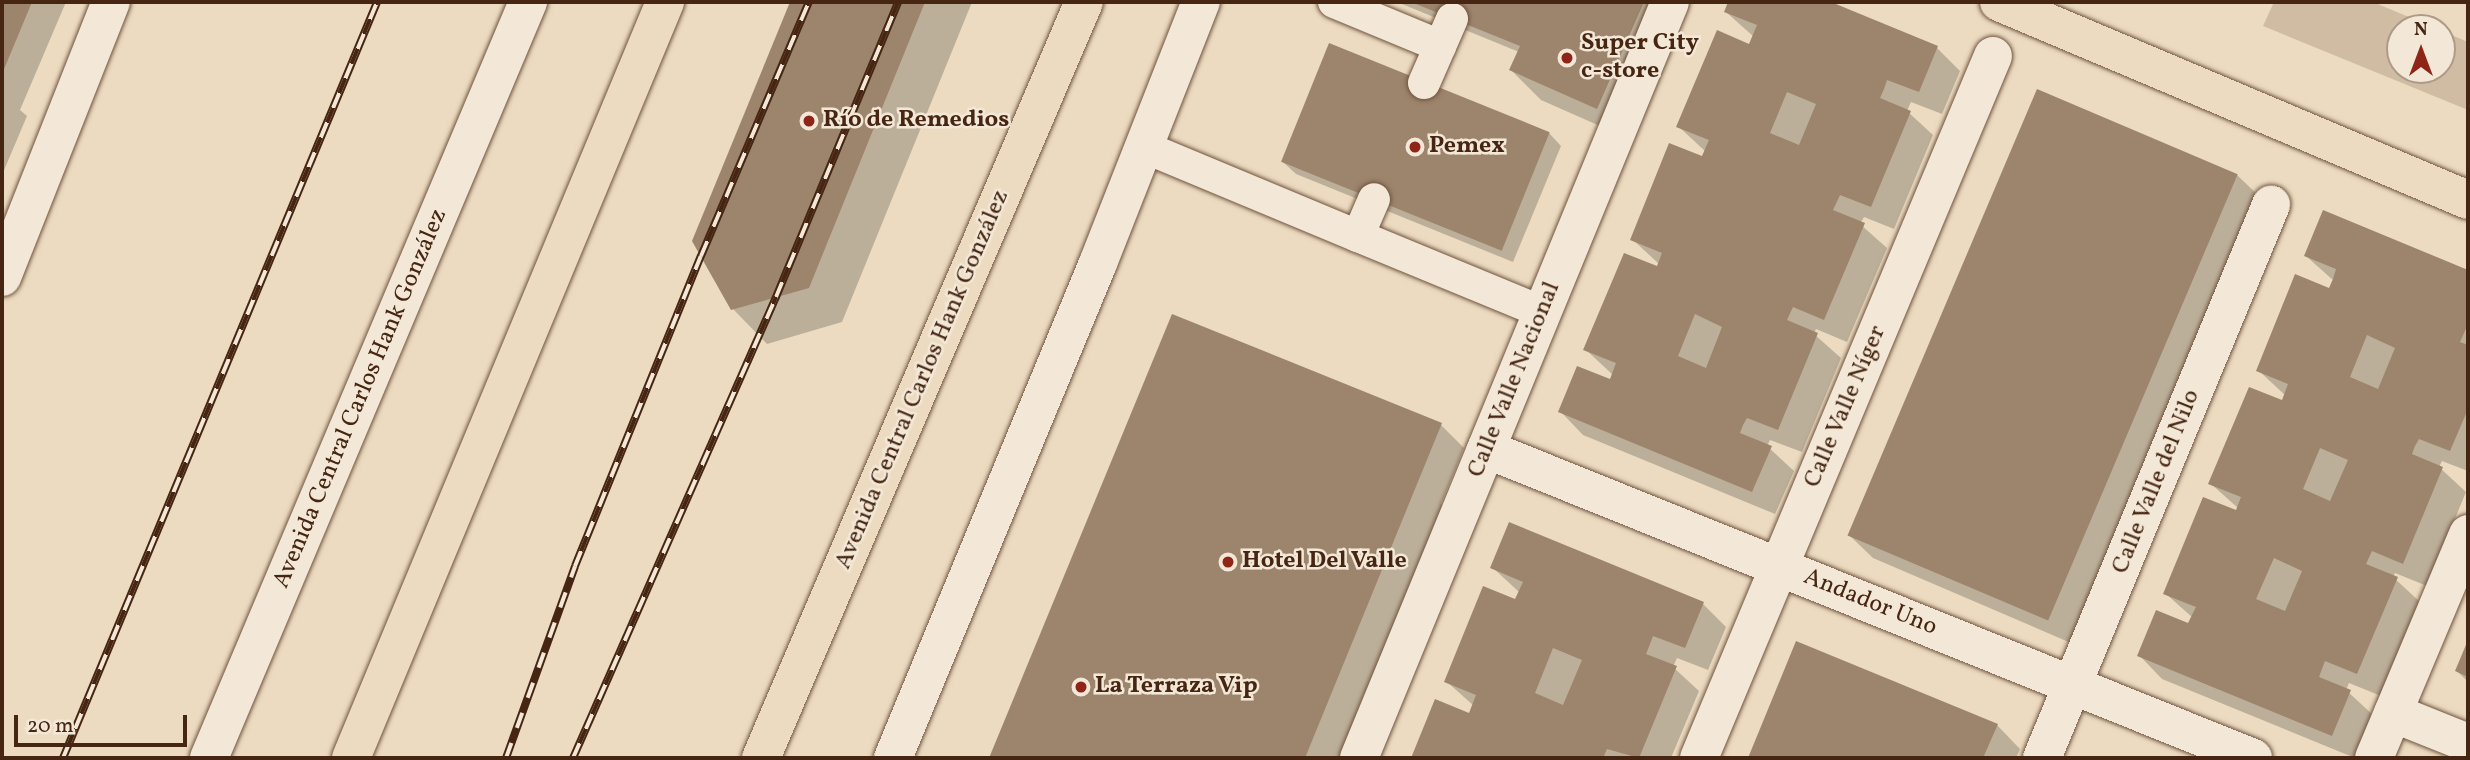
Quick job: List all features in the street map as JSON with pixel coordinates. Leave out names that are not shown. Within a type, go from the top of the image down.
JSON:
[{"type":"highway","points":[[351,758],[665,2]]},
{"type":"highway","name":"Avenida Central Carlos Hank González","points":[[761,758],[1084,2]]},
{"type":"highway","points":[[1999,2],[2468,200]]},
{"type":"street","points":[[2,277],[111,2]]},
{"type":"street","name":"Avenida Central Carlos Hank González","points":[[209,758],[528,2]]},
{"type":"street","points":[[893,758],[1201,2]]},
{"type":"street","name":"Calle Valle Nacional","points":[[1359,758],[1670,2]]},
{"type":"street","name":"Calle Valle Níger","points":[[1699,758],[1993,56]]},
{"type":"street","name":"Calle Valle del Nilo","points":[[2042,758],[2271,205]]},
{"type":"street","name":"Andador Uno","points":[[1486,449],[2253,758]]},
{"type":"street","points":[[2374,758],[2468,534]]},
{"type":"street","points":[[2393,713],[2468,743]]},
{"type":"lane","points":[[1334,2],[1446,33],[1424,83]]},
{"type":"lane","points":[[1144,147],[1542,312]]},
{"type":"lane","points":[[1358,236],[1374,200]]},
{"type":"shaded area","points":[[2274,2],[2373,2],[2402,14],[2386,14],[2386,76],[2263,26]]},
{"type":"shaded area","points":[[2456,37],[2468,42],[2468,110],[2405,84],[2456,84]]},
{"type":"building","points":[[2,2],[32,2],[2,74]]},
{"type":"building","name":"Río de Remedios","points":[[790,2],[925,2],[809,288],[731,310],[692,241]]},
{"type":"building","name":"Super City c-store","points":[[1411,2],[1644,2],[1597,109],[1509,70],[1520,46]]},
{"type":"building","points":[[1728,2],[1831,2],[1938,46],[1919,92],[1887,80],[1880,98],[1911,111],[1871,207],[1840,195],[1833,210],[1865,223],[1824,320],[1793,307],[1787,320],[1818,333],[1778,430],[1747,418],[1743,425],[1740,433],[1772,446],[1752,492],[1558,412],[1577,366],[1610,379],[1616,363],[1583,350],[1624,253],[1657,266],[1662,253],[1630,240],[1669,143],[1702,156],[1709,140],[1676,127],[1717,30],[1749,44],[1757,25],[1724,12]],"holes":[[[1787,92],[1816,104],[1799,145],[1770,133]],[[1695,314],[1722,327],[1706,368],[1678,356]]]},
{"type":"building","name":"Pemex","points":[[1329,43],[1550,132],[1502,251],[1281,162]]},
{"type":"building","points":[[2037,89],[2238,174],[2048,621],[1847,535]]},
{"type":"building","points":[[2323,210],[2468,270],[2468,324],[2460,342],[2468,345],[2468,409],[2450,451],[2419,439],[2415,446],[2412,454],[2443,467],[2403,564],[2372,551],[2366,564],[2398,577],[2357,674],[2325,661],[2319,677],[2351,690],[2332,736],[2137,656],[2156,610],[2188,623],[2196,607],[2163,594],[2203,497],[2236,510],[2241,497],[2208,484],[2249,387],[2282,400],[2288,384],[2256,371],[2295,274],[2329,288],[2333,279],[2336,269],[2304,256]],"holes":[[[2367,335],[2395,348],[2378,389],[2350,377]],[[2320,448],[2348,460],[2330,501],[2303,489]],[[2274,558],[2302,571],[2285,611],[2256,599]]]},
{"type":"building","name":"Hotel Del Valle","points":[[1172,314],[1442,423],[1305,758],[989,758]]},
{"type":"building","points":[[1509,522],[1704,602],[1685,648],[1653,636],[1646,654],[1677,666],[1639,758],[1607,749],[1603,758],[1411,758],[1435,699],[1469,713],[1476,695],[1444,682],[1483,586],[1515,599],[1523,582],[1490,568]],"holes":[[[1553,648],[1582,660],[1563,705],[1535,693]]]},
{"type":"building","points":[[2468,640],[2468,677],[2455,671]]},
{"type":"building","points":[[1796,641],[1998,724],[1983,758],[1748,758]]},
{"type":"railway","points":[[63,758],[377,2]]},
{"type":"railway","points":[[506,758],[575,566],[701,256],[809,2]]},
{"type":"railway","points":[[573,758],[776,297],[898,2]]},
{"type":"place","name":"Super City c-store","points":[[1567,58]]},
{"type":"place","name":"Río de Remedios","points":[[809,121]]},
{"type":"place","name":"Pemex","points":[[1415,147]]},
{"type":"place","name":"Hotel Del Valle","points":[[1228,562]]},
{"type":"place","name":"La Terraza Vip","points":[[1081,687]]}]
